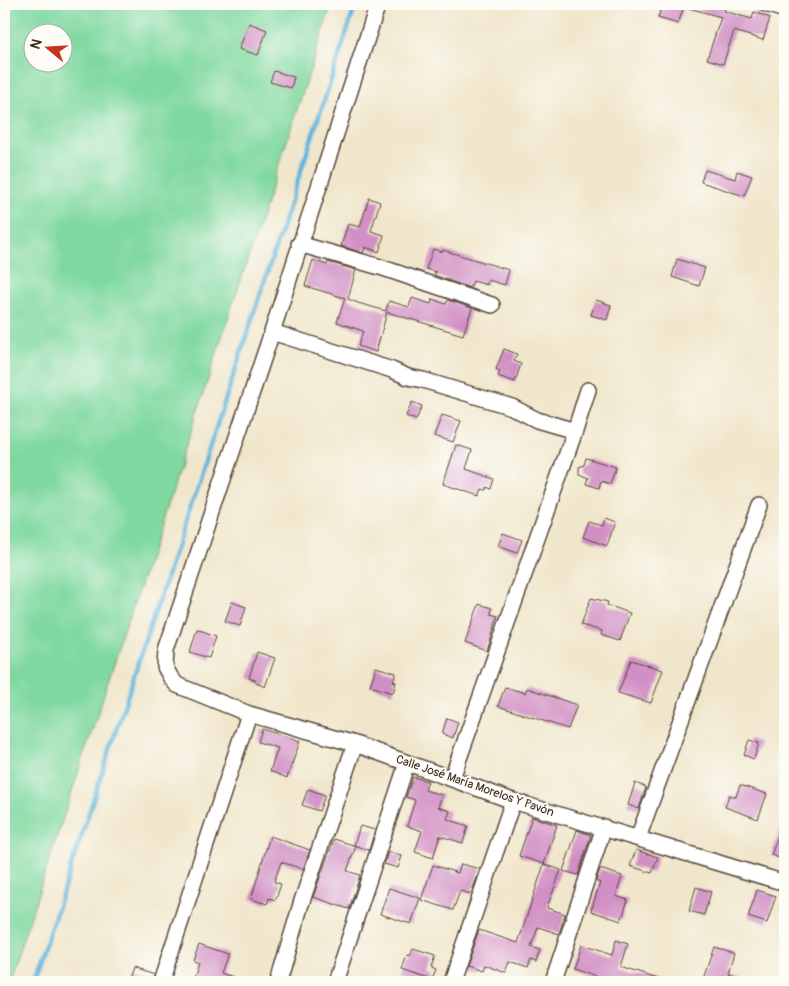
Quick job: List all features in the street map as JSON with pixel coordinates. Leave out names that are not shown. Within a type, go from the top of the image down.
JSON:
[{"type":"street","points":[[378,4],[272,332],[392,370],[408,377],[512,407],[537,420],[575,431]]},
{"type":"street","points":[[766,4],[785,10]]},
{"type":"street","points":[[299,244],[380,267],[492,305]]},
{"type":"street","name":"Calle José María Morelos Y Pavón","points":[[272,332],[166,650],[165,667],[170,678],[177,685],[249,714],[355,744],[513,800],[785,883]]},
{"type":"street","points":[[452,778],[588,390]]},
{"type":"street","points":[[638,838],[759,506]]},
{"type":"street","points":[[161,982],[249,714]]},
{"type":"street","points":[[278,982],[301,904],[355,744]]},
{"type":"street","points":[[335,982],[407,763]]},
{"type":"street","points":[[451,982],[513,800]]},
{"type":"street","points":[[553,982],[604,827]]},
{"type":"green space","points":[[4,4],[332,4],[9,982],[4,982]]},
{"type":"building","points":[[662,4],[674,4],[684,7],[678,24],[658,18]]},
{"type":"building","points":[[685,4],[726,4],[724,11],[752,19],[754,12],[770,18],[763,40],[734,31],[723,64],[707,59],[721,17],[685,7]]},
{"type":"building","points":[[249,23],[267,30],[258,55],[239,49]]},
{"type":"building","points":[[274,71],[294,77],[291,88],[270,82]]},
{"type":"building","points":[[705,170],[735,179],[737,171],[752,176],[744,196],[701,182]]},
{"type":"building","points":[[369,198],[380,202],[371,231],[384,235],[379,252],[365,247],[363,253],[341,246],[348,224],[360,227]]},
{"type":"building","points":[[433,249],[442,252],[443,250],[509,270],[505,285],[488,280],[487,285],[473,281],[470,288],[434,275],[436,272],[426,269]]},
{"type":"building","points":[[677,259],[705,268],[699,286],[672,277]]},
{"type":"building","points":[[313,260],[327,265],[328,262],[356,270],[348,299],[358,303],[386,311],[389,301],[409,307],[412,298],[431,304],[432,299],[446,304],[448,300],[472,308],[463,335],[387,312],[376,352],[358,346],[363,331],[337,322],[345,298],[305,286]]},
{"type":"building","points":[[596,300],[611,305],[607,320],[591,315]]},
{"type":"building","points":[[504,349],[517,354],[514,361],[521,364],[515,382],[498,376],[500,371],[496,369]]},
{"type":"building","points":[[412,402],[422,406],[416,420],[406,416]]},
{"type":"building","points":[[442,415],[461,421],[453,442],[434,436]]},
{"type":"building","points":[[456,445],[472,450],[466,469],[494,479],[491,489],[487,487],[486,490],[482,489],[479,496],[443,484]]},
{"type":"building","points":[[586,458],[616,467],[610,484],[601,481],[599,488],[586,484],[588,478],[579,474],[579,467],[584,465]]},
{"type":"building","points":[[604,518],[615,522],[607,546],[583,537],[589,521],[602,525]]},
{"type":"building","points":[[503,533],[522,540],[517,553],[498,546]]},
{"type":"building","points":[[591,598],[608,602],[607,605],[630,613],[620,641],[601,635],[602,631],[581,625]]},
{"type":"building","points":[[232,602],[246,607],[240,626],[225,621]]},
{"type":"building","points":[[479,604],[492,608],[491,614],[498,616],[487,651],[465,643]]},
{"type":"building","points":[[197,629],[216,636],[209,658],[190,652]]},
{"type":"building","points":[[257,652],[275,658],[265,687],[249,678]]},
{"type":"building","points":[[631,660],[663,670],[651,703],[618,693]]},
{"type":"building","points":[[376,667],[396,673],[393,681],[396,682],[393,693],[370,686]]},
{"type":"building","points":[[505,687],[525,693],[527,688],[577,705],[568,729],[498,706]]},
{"type":"building","points":[[447,718],[458,722],[453,738],[442,734]]},
{"type":"building","points":[[262,729],[300,741],[287,778],[270,771],[278,748],[258,742]]},
{"type":"building","points":[[749,740],[759,743],[754,759],[744,755]]},
{"type":"building","points":[[413,777],[428,781],[425,790],[442,795],[438,807],[450,811],[447,819],[468,826],[463,843],[440,836],[433,858],[415,852],[422,831],[407,826],[415,800],[406,797]]},
{"type":"building","points":[[635,783],[646,787],[639,809],[628,805]]},
{"type":"building","points":[[740,785],[767,794],[758,819],[725,807],[729,795],[736,797]]},
{"type":"building","points":[[308,789],[325,795],[319,811],[302,805]]},
{"type":"building","points":[[532,817],[557,825],[544,864],[519,856]]},
{"type":"building","points":[[785,820],[785,860],[771,855]]},
{"type":"building","points":[[360,826],[375,830],[369,850],[354,845]]},
{"type":"building","points":[[577,830],[591,835],[578,875],[563,871]]},
{"type":"building","points":[[270,836],[310,850],[303,869],[281,862],[274,882],[281,884],[277,896],[275,900],[269,898],[267,904],[251,899]]},
{"type":"building","points":[[334,839],[356,846],[347,871],[360,875],[349,909],[313,897]]},
{"type":"building","points":[[636,850],[658,857],[652,873],[630,866]]},
{"type":"building","points":[[388,852],[402,856],[398,868],[384,864]]},
{"type":"building","points":[[461,864],[480,869],[471,894],[460,891],[453,910],[421,900],[433,865],[458,873]]},
{"type":"building","points":[[544,864],[561,870],[547,908],[565,914],[559,934],[538,927],[531,947],[540,950],[536,962],[531,960],[528,968],[510,962],[506,973],[484,965],[482,971],[466,966],[479,930],[518,943]]},
{"type":"building","points":[[600,869],[622,876],[616,896],[628,900],[621,921],[591,911],[600,883],[596,881]]},
{"type":"building","points":[[696,887],[711,892],[704,915],[689,911]]},
{"type":"building","points":[[389,888],[420,898],[411,924],[380,914]]},
{"type":"building","points":[[757,890],[776,896],[767,923],[748,917]]},
{"type":"building","points":[[616,940],[628,944],[621,967],[661,980],[661,982],[610,982],[573,969],[581,945],[612,955]]},
{"type":"building","points":[[199,944],[228,954],[221,973],[242,980],[242,982],[196,982],[197,979],[193,978],[198,962],[193,960]]},
{"type":"building","points":[[714,947],[734,953],[728,973],[749,980],[748,982],[702,982]]},
{"type":"building","points":[[413,949],[435,956],[431,968],[436,970],[432,980],[402,970],[407,955],[410,956]]},
{"type":"building","points":[[132,968],[154,975],[152,982],[127,982]]},
{"type":"waterway","points":[[33,982],[356,4]]}]
